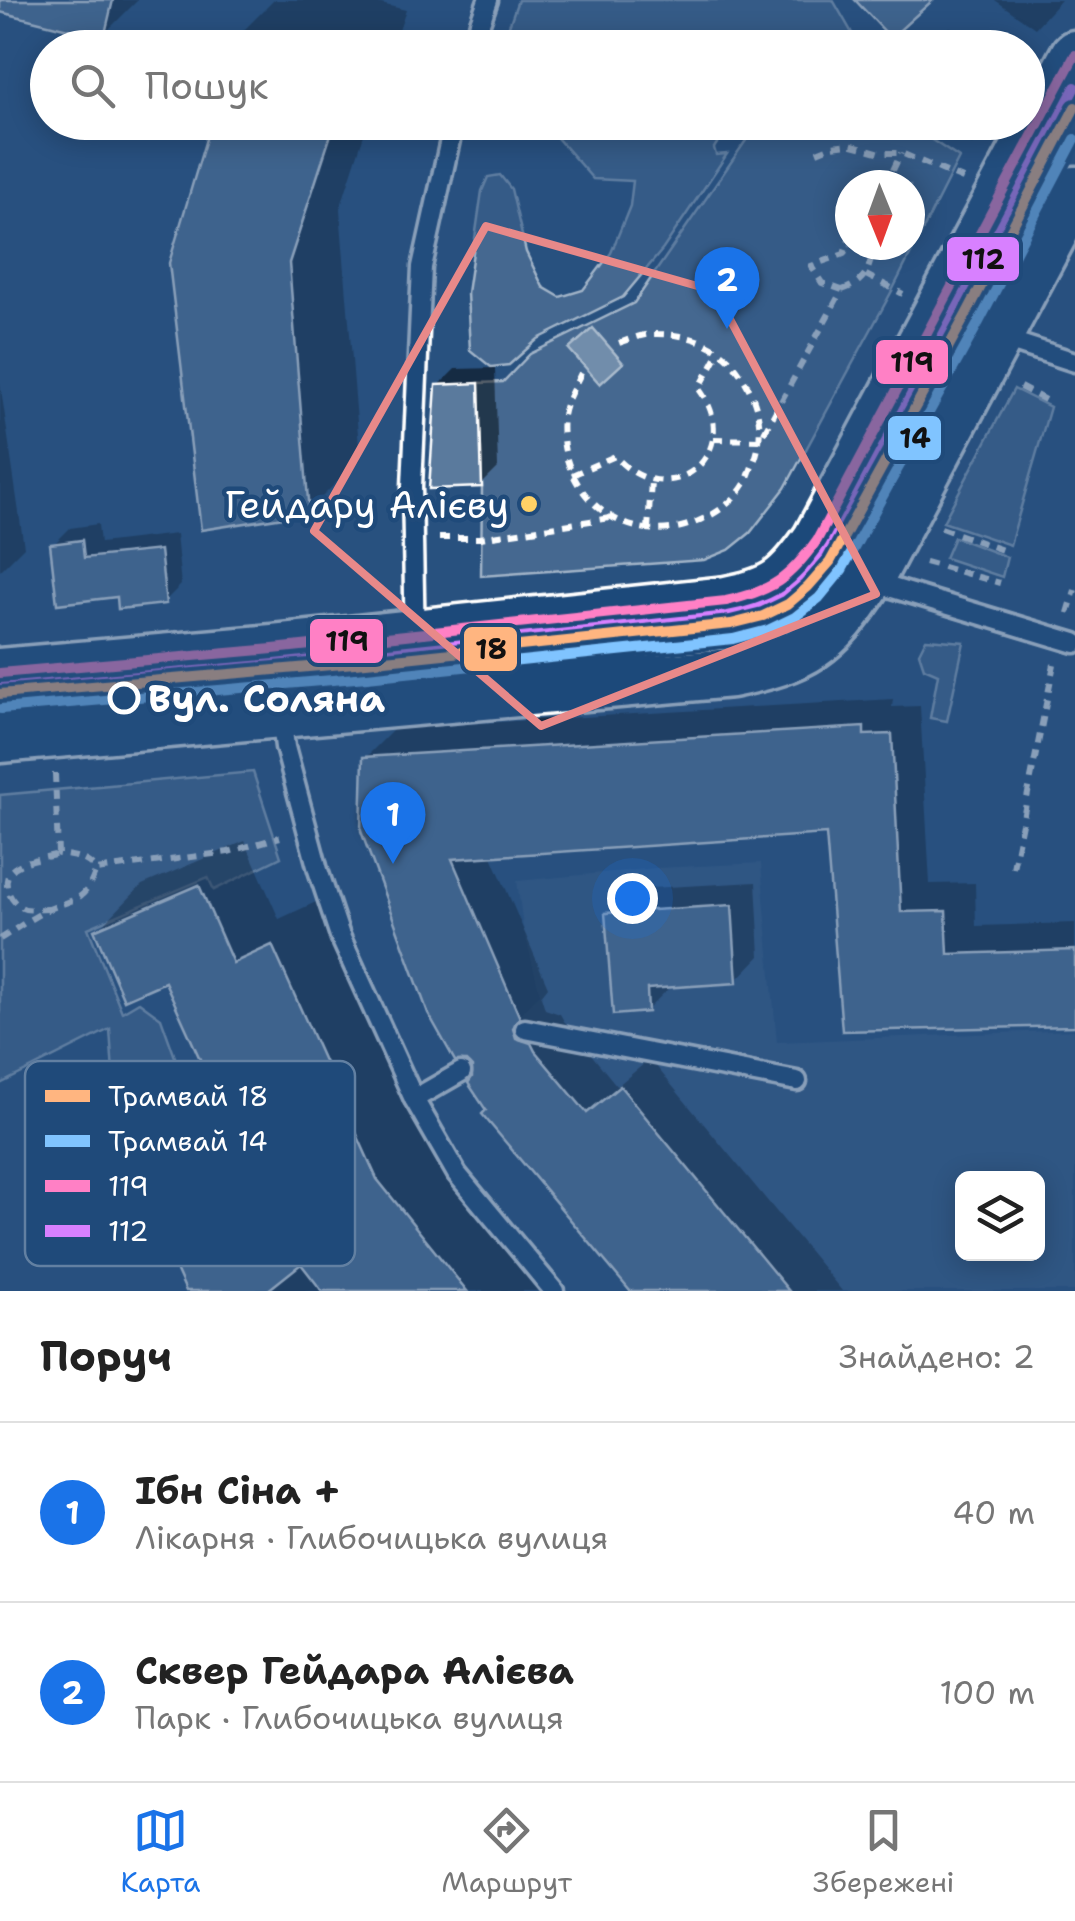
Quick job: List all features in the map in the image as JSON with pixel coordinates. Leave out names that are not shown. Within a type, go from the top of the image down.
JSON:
[{"type":"main road","points":[[1045,111],[1075,55]]},
{"type":"main road","points":[[0,674],[726,601],[756,596],[777,586],[798,567],[816,540],[1030,140]]},
{"type":"main road","points":[[0,738],[731,673],[771,665],[801,653],[844,618],[868,581],[1075,191]]},
{"type":"lane","points":[[477,30],[488,0]]},
{"type":"lane","points":[[416,701],[412,486],[422,267],[450,140]]},
{"type":"lane","points":[[997,336],[1075,362]]},
{"type":"lane","points":[[868,581],[1068,641]]},
{"type":"lane","points":[[272,649],[285,748],[340,936],[414,1099],[458,1174],[554,1291]]},
{"type":"lane","points":[[525,1029],[797,1081]]},
{"type":"lane","points":[[414,1099],[461,1072]]},
{"type":"path","points":[[816,152],[849,144],[881,153],[901,153],[973,184]]},
{"type":"path","points":[[892,170],[901,153]]},
{"type":"path","points":[[835,257],[811,266],[822,283],[842,290]]},
{"type":"path","points":[[760,440],[842,290],[866,275],[872,260]]},
{"type":"path","points":[[866,275],[894,289]]},
{"type":"path","points":[[581,374],[563,413],[564,455],[583,494],[612,518],[648,530],[686,527],[721,511],[744,486],[757,456],[760,422],[751,390],[732,363],[696,339],[654,333],[613,345]]},
{"type":"path","points":[[572,475],[614,456],[627,470],[651,481],[679,478],[695,469],[707,456],[714,439],[715,420],[698,388],[719,352]]},
{"type":"path","points":[[1010,382],[1051,403]]},
{"type":"path","points":[[714,439],[760,440]]},
{"type":"path","points":[[648,530],[651,481]]},
{"type":"path","points":[[412,538],[480,538],[612,518]]},
{"type":"path","points":[[935,526],[1008,552]]},
{"type":"path","points":[[919,560],[1000,583]]},
{"type":"path","points":[[1014,868],[1068,641]]},
{"type":"path","points":[[55,767],[58,854]]},
{"type":"path","points":[[96,870],[228,852],[287,834]]},
{"type":"path","points":[[0,873],[58,854],[90,862],[96,870]]},
{"type":"path","points":[[10,871],[7,891],[15,903],[26,909],[74,902],[92,882],[96,870]]},
{"type":"path","points":[[0,939],[50,908]]},
{"type":"highlighted area","points":[[486,226],[715,291],[876,594],[541,726],[314,531]]},
{"type":"shaded area","points":[[518,0],[833,0],[850,30],[508,30]]},
{"type":"shaded area","points":[[559,140],[719,140],[714,148],[716,155],[727,154],[663,249],[623,297],[538,339],[509,365],[491,367],[470,350],[467,293],[482,191],[488,177],[500,175],[511,189],[526,252],[543,287],[560,297],[583,290],[611,253],[630,206],[633,181],[593,179]]},
{"type":"shaded area","points":[[746,140],[932,140],[959,158],[925,225],[925,170],[835,170],[835,260],[908,260],[785,488],[750,533],[729,550],[704,560],[481,576],[479,383],[503,382],[530,354],[634,303]]},
{"type":"shaded area","points":[[593,328],[623,363],[600,384],[569,349]]},
{"type":"shaded area","points":[[1014,389],[1050,407],[1010,545],[943,522]]},
{"type":"shaded area","points":[[954,537],[1007,557],[1002,577],[945,558]]},
{"type":"shaded area","points":[[926,639],[964,642],[947,721],[930,718],[938,674],[924,668],[919,653]]},
{"type":"shaded area","points":[[253,772],[281,857],[214,890],[208,877],[88,928],[122,1012],[139,1002],[161,1018],[175,1061],[112,1061],[110,1029],[46,1061],[25,1061],[25,1072],[0,1084],[0,795]]},
{"type":"shaded area","points":[[761,863],[777,1042],[1075,1030],[1075,1291],[630,1291],[482,1114],[486,1110],[461,1072],[540,994],[523,927],[517,881]]},
{"type":"building","points":[[0,0],[113,0],[106,30],[72,30],[0,12]]},
{"type":"building","points":[[855,0],[933,0],[900,30],[883,30]]},
{"type":"building","points":[[206,140],[329,140],[289,263],[309,513],[201,530],[169,263]]},
{"type":"building","points":[[479,383],[482,487],[429,489],[436,385]]},
{"type":"building","points":[[82,540],[84,558],[160,550],[166,604],[118,609],[117,597],[57,604],[50,544]]},
{"type":"building","points":[[864,727],[864,735],[892,734],[901,912],[946,911],[948,954],[1075,950],[1075,1026],[842,1031],[826,834],[452,859],[520,1018],[513,1028],[516,1038],[531,1043],[587,1113],[620,1086],[789,1291],[630,1291],[482,1114],[486,1110],[468,1083],[472,1067],[466,1061],[455,1061],[428,1013],[361,831],[363,757]]},
{"type":"building","points":[[199,885],[233,963],[272,945],[324,1061],[201,1061],[165,982],[124,1000],[94,930]]},
{"type":"building","points":[[732,905],[737,983],[647,989],[648,1012],[613,1015],[605,913]]},
{"type":"building","points":[[355,1130],[377,1179],[467,1291],[322,1291],[303,1266],[355,1266]]},
{"type":"building","points":[[175,1266],[298,1266],[267,1291],[186,1291]]},
{"type":"tram line","name":"18","points":[[0,694],[366,662],[731,624],[763,616],[788,604],[830,562],[1075,107]]},
{"type":"tram line","name":"14","points":[[1,709],[733,639],[768,630],[795,617],[819,598],[842,570],[1075,139]]},
{"type":"transit line","name":"119","points":[[1045,111],[1075,55]]},
{"type":"transit line","name":"112","points":[[1,688],[275,664],[728,616],[775,601],[809,575],[830,547],[1075,87]]},
{"type":"transit line","name":"119","points":[[0,673],[273,649],[726,601],[768,587],[798,564],[817,540],[1030,140]]},
{"type":"place","name":"Сквер Гейдара Алієва","points":[[727,329]]},
{"type":"place","name":"Гейдару Алієву","points":[[529,504]]},
{"type":"place","name":"Вул. Соляна","points":[[124,698]]},
{"type":"place","name":"Ібн Сіна +","points":[[393,864]]}]
